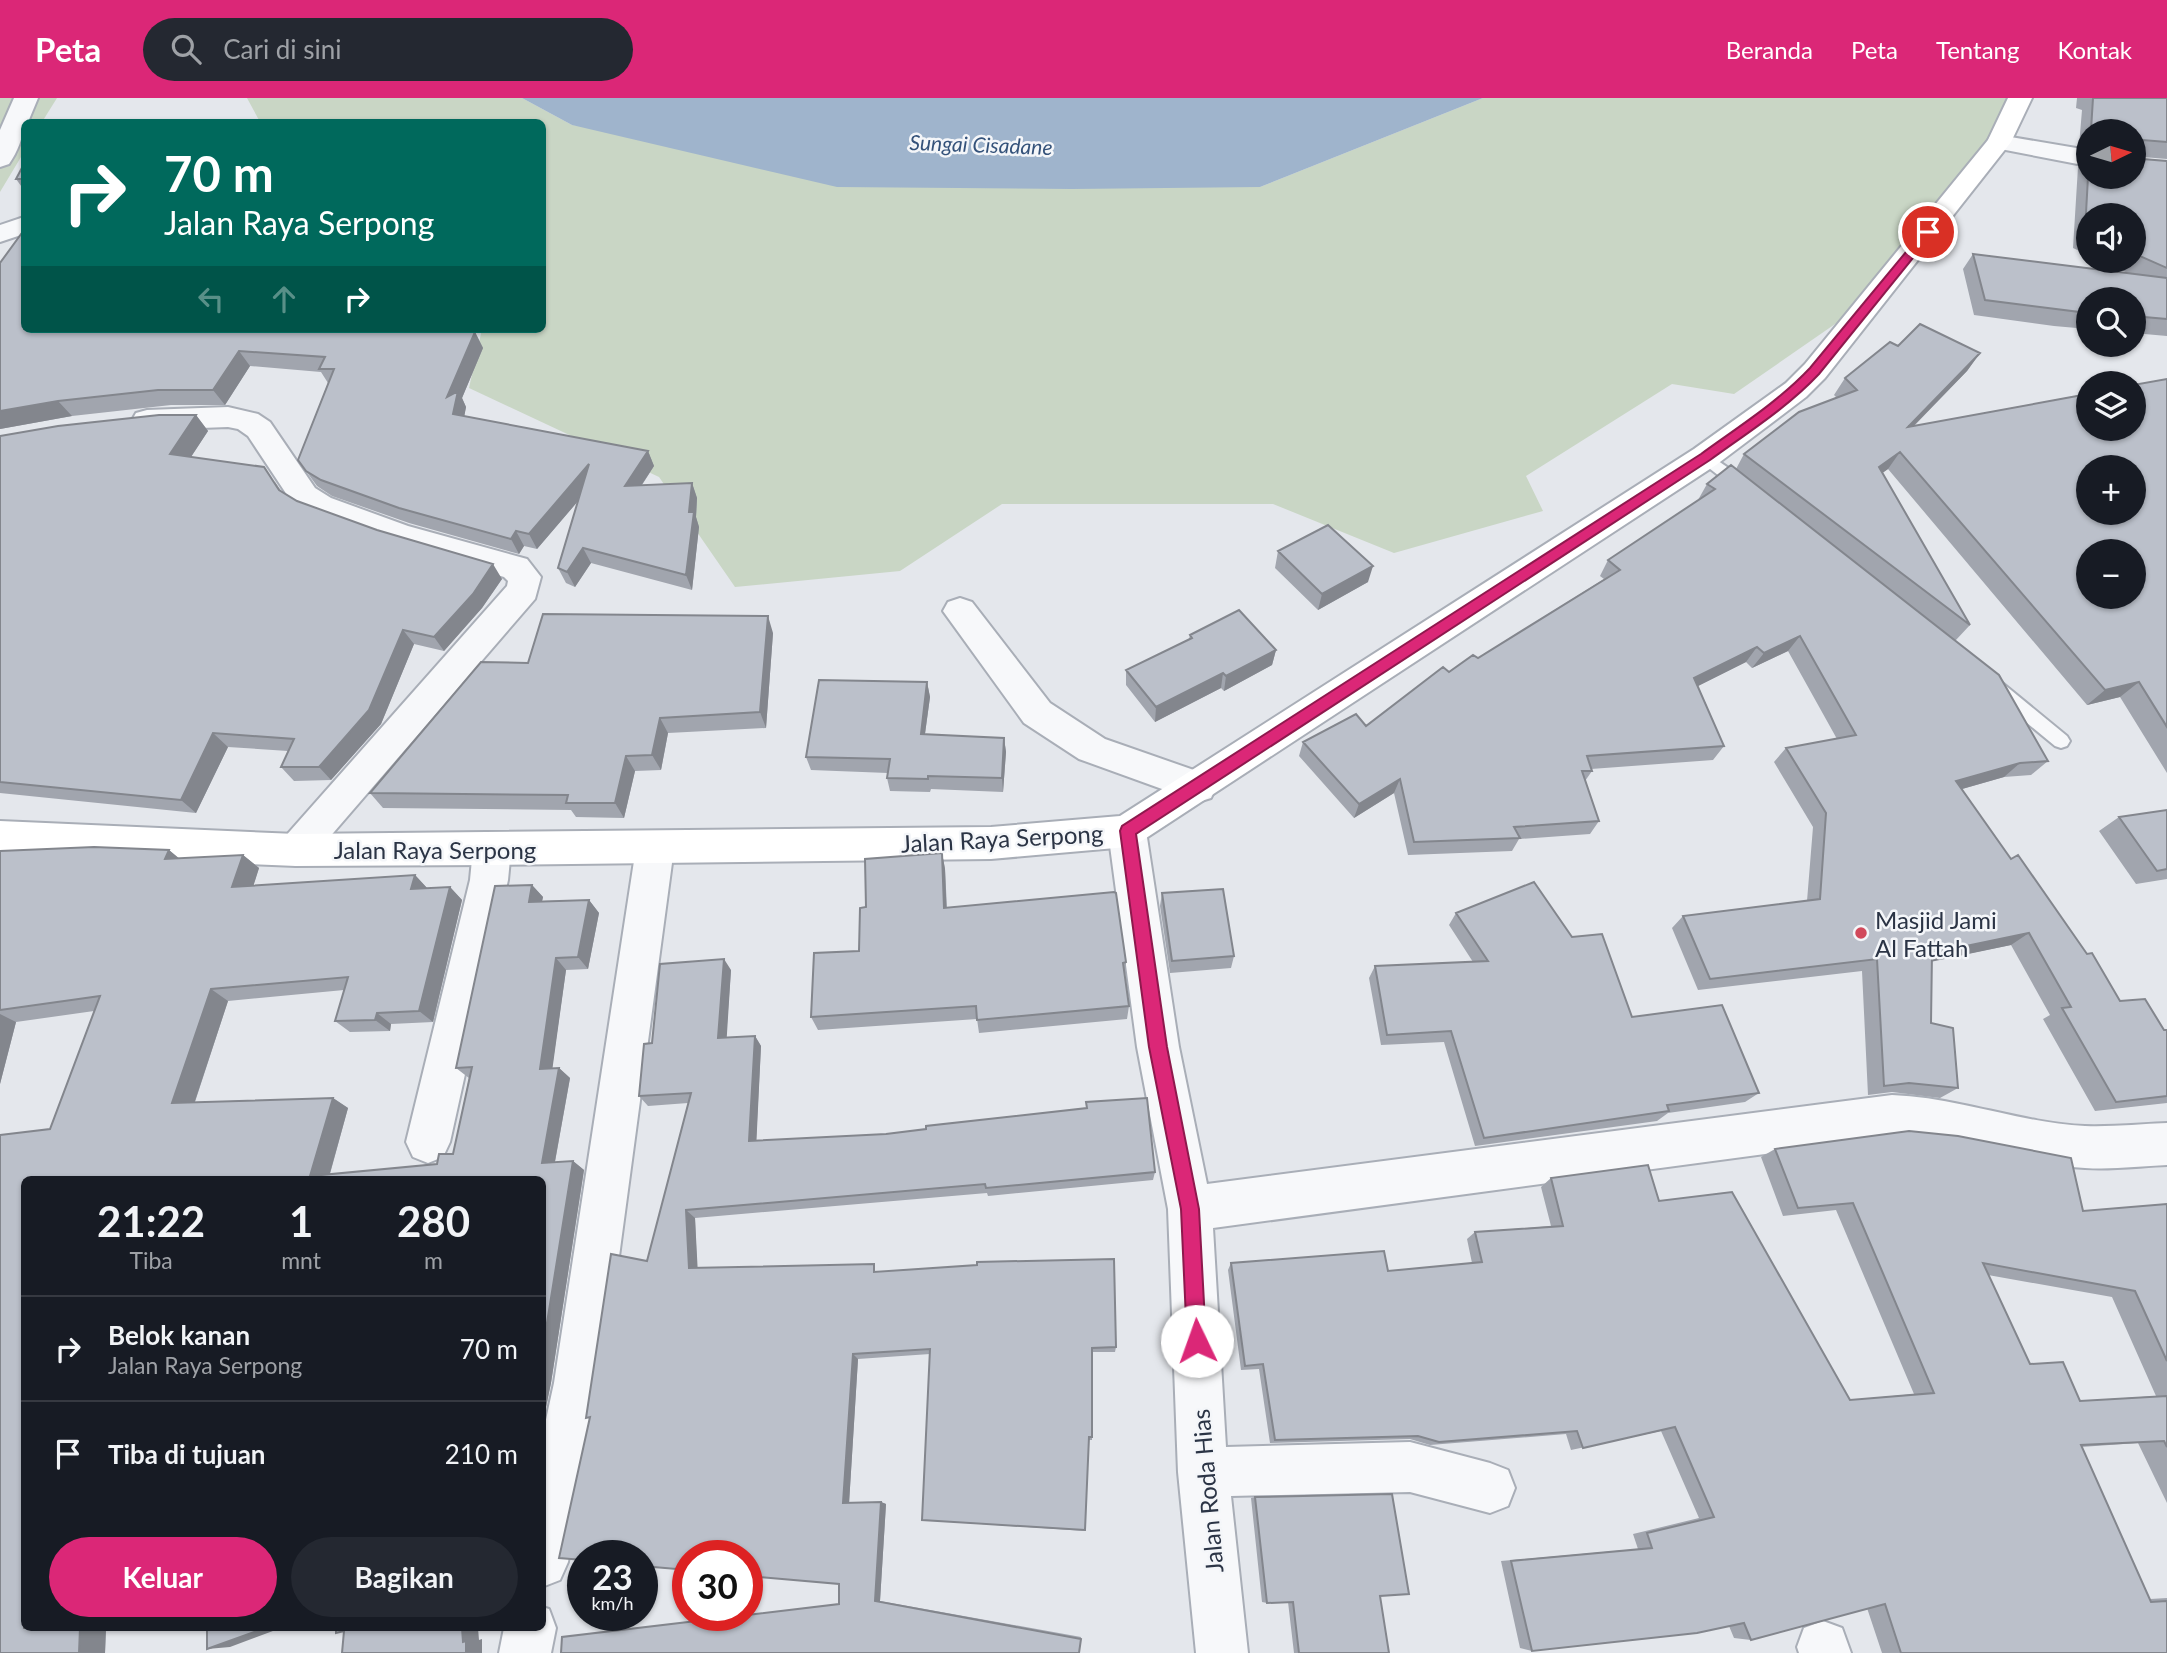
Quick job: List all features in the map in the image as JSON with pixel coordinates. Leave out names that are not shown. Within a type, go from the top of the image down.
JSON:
[{"type":"main road","name":"Jalan Raya Serpong","points":[[0,837],[296,850],[492,849],[991,843],[1128,831],[1705,457],[1796,390],[1815,371],[1999,142],[2020,98]]},
{"type":"street","points":[[0,159],[26,98]]},
{"type":"street","points":[[1999,142],[2076,156]]},
{"type":"street","points":[[0,234],[21,226]]},
{"type":"street","points":[[117,424],[171,418],[228,417],[247,421],[259,429],[304,496],[320,506],[399,535],[514,568],[525,577],[523,590],[428,695],[407,725],[296,850]]},
{"type":"street","points":[[960,611],[1037,713],[1092,749],[1198,787]]},
{"type":"street","name":"Jalan Roda Hias","points":[[1128,831],[1158,1047],[1190,1209],[1203,1472],[1222,1653]]},
{"type":"street","points":[[546,1542],[578,1383],[655,848]]},
{"type":"street","points":[[428,1142],[444,1059],[489,880],[492,849]]},
{"type":"street","points":[[1190,1209],[1892,1116],[1921,1118],[2003,1135],[2085,1147],[2167,1144]]},
{"type":"street","points":[[1203,1472],[1410,1468],[1490,1488]]},
{"type":"street","points":[[525,1653],[529,1631]]},
{"type":"lane","points":[[1705,457],[1758,497]]},
{"type":"lane","points":[[1979,673],[2061,741]]},
{"type":"green space","points":[[0,98],[57,98],[44,119],[21,119],[21,157],[0,192]]},
{"type":"green space","points":[[247,98],[522,98],[572,125],[1260,187],[1483,98],[2016,98],[2009,115],[1838,322],[1734,394],[1672,384],[1526,476],[1543,511],[1394,553],[1273,504],[1002,504],[900,571],[735,587],[659,477],[469,388],[481,333],[546,333],[546,119],[258,119]]},
{"type":"water","name":"Sungai Cisadane","points":[[522,98],[1483,98],[1260,187],[1072,189],[837,187],[572,125]]},
{"type":"building","points":[[2093,98],[2167,98],[2167,142],[2146,140],[2146,119],[2092,119]]},
{"type":"building","points":[[2146,159],[2167,161],[2167,268],[2146,259],[2146,203],[2087,203],[2087,189],[2146,189]]},
{"type":"building","points":[[21,234],[21,333],[475,333],[447,397],[458,391],[453,414],[648,451],[625,486],[692,483],[689,512],[694,512],[686,575],[583,548],[567,572],[558,568],[589,464],[529,534],[516,531],[511,539],[399,508],[321,480],[306,471],[298,460],[334,369],[319,369],[325,357],[239,351],[213,390],[158,390],[58,401],[0,411],[0,263]]},
{"type":"building","points":[[1973,254],[2076,267],[2076,273],[2127,273],[2167,278],[2167,319],[2146,317],[2146,287],[2076,287],[2076,311],[1985,300]]},
{"type":"building","points":[[1920,324],[1980,353],[1908,427],[2076,396],[2076,441],[2146,441],[2146,383],[2167,379],[2167,727],[2139,682],[2105,690],[1900,452],[1879,467],[1970,625],[1744,454],[1799,412],[1857,390],[1845,378],[1890,342],[1898,346]]},
{"type":"building","points":[[159,415],[196,415],[170,454],[264,467],[279,490],[297,501],[377,530],[493,564],[473,594],[434,637],[403,630],[369,710],[319,767],[281,767],[294,739],[213,733],[181,800],[0,782],[0,436],[58,426]]},
{"type":"building","points":[[1731,465],[1999,675],[2048,761],[2020,763],[1956,781],[2011,859],[2018,855],[2087,954],[2092,953],[2120,1001],[2145,999],[2164,1030],[2167,1030],[2167,1096],[2116,1102],[2062,1008],[2071,1007],[2029,933],[1932,953],[1931,1023],[1953,1028],[1958,1088],[1909,1083],[1884,1086],[1877,959],[1710,979],[1683,916],[1820,899],[1826,813],[1786,748],[1856,735],[1800,636],[1764,653],[1757,647],[1694,678],[1724,746],[1587,756],[1592,771],[1582,771],[1599,821],[1514,827],[1520,838],[1414,842],[1400,779],[1359,804],[1303,742],[1356,714],[1366,726],[1443,667],[1449,672],[1473,655],[1478,658],[1620,570],[1608,560],[1715,489],[1707,484]]},
{"type":"building","points":[[1328,525],[1373,566],[1322,594],[1278,551]]},
{"type":"building","points":[[1239,610],[1276,650],[1156,707],[1126,670],[1192,638],[1190,635]]},
{"type":"building","points":[[543,614],[768,616],[760,712],[660,718],[652,755],[626,756],[615,803],[566,803],[568,795],[370,793],[481,662],[528,663]]},
{"type":"building","points":[[819,680],[927,682],[921,734],[1004,738],[1002,778],[887,778],[890,759],[806,757]]},
{"type":"building","points":[[2167,810],[2167,869],[2157,871],[2119,817]]},
{"type":"building","points":[[94,847],[169,850],[165,859],[243,855],[232,887],[415,875],[411,889],[450,887],[419,1011],[377,1013],[375,1020],[335,1021],[348,977],[211,989],[172,1103],[333,1098],[310,1176],[21,1176],[21,1631],[80,1631],[79,1653],[0,1653],[0,1135],[50,1129],[100,996],[0,1010],[0,851]]},
{"type":"building","points":[[942,853],[944,908],[1116,893],[1129,1006],[977,1020],[976,1006],[811,1017],[814,953],[859,951],[860,908],[866,907],[865,859]]},
{"type":"building","points":[[1534,882],[1572,937],[1602,934],[1632,1017],[1722,1005],[1759,1093],[1667,1105],[1669,1111],[1484,1138],[1451,1031],[1387,1035],[1375,966],[1488,961],[1456,913]]},
{"type":"building","points":[[532,885],[529,902],[589,900],[578,957],[556,958],[540,1069],[559,1068],[542,1163],[573,1161],[546,1329],[546,1176],[310,1176],[437,1164],[439,1154],[453,1154],[472,1067],[456,1068],[495,886]]},
{"type":"building","points":[[1223,889],[1234,956],[1172,961],[1162,893]]},
{"type":"building","points":[[724,959],[718,1038],[755,1036],[749,1141],[886,1134],[926,1129],[926,1126],[1087,1108],[1086,1102],[1147,1098],[1155,1172],[986,1188],[985,1184],[686,1210],[689,1268],[874,1264],[874,1272],[977,1265],[977,1262],[1114,1259],[1116,1347],[1092,1348],[1092,1437],[1089,1437],[1085,1530],[922,1520],[930,1349],[853,1354],[843,1503],[881,1502],[875,1601],[1081,1639],[1079,1653],[561,1653],[562,1637],[612,1631],[658,1631],[658,1626],[672,1624],[672,1631],[763,1631],[763,1613],[839,1604],[839,1584],[763,1577],[763,1540],[672,1540],[672,1569],[658,1567],[658,1540],[567,1540],[567,1559],[559,1558],[590,1417],[586,1418],[611,1254],[647,1261],[691,1093],[639,1096],[644,1044],[652,1043],[660,964]]},
{"type":"building","points":[[1909,1131],[1958,1136],[2071,1158],[2083,1211],[2167,1204],[2167,1361],[2135,1291],[1983,1263],[2030,1364],[2063,1362],[2080,1401],[2167,1396],[2167,1447],[2164,1441],[2081,1445],[2151,1602],[2167,1601],[2167,1653],[1901,1653],[1885,1604],[1751,1640],[1744,1623],[1697,1633],[1532,1651],[1511,1561],[1652,1548],[1647,1533],[1714,1517],[1675,1427],[1583,1448],[1577,1431],[1439,1442],[1418,1436],[1275,1440],[1263,1364],[1245,1366],[1231,1263],[1384,1251],[1388,1271],[1482,1262],[1475,1232],[1563,1226],[1551,1178],[1648,1165],[1659,1201],[1732,1192],[1850,1400],[1934,1393],[1853,1203],[1798,1208],[1775,1149]]},
{"type":"building","points":[[1392,1494],[1409,1594],[1380,1596],[1389,1653],[1299,1653],[1293,1602],[1267,1603],[1255,1497]]},
{"type":"building","points":[[207,1631],[257,1631],[207,1649]]},
{"type":"building","points":[[344,1631],[462,1631],[463,1642],[466,1641],[466,1653],[342,1653]]},
{"type":"place","name":"Masjid Jami Al Fattah","points":[[1861,933]]},
{"type":"route","points":[[1197,1341],[1190,1209],[1158,1047],[1128,831],[1705,457],[1768,412],[1815,371],[1928,232]]}]
